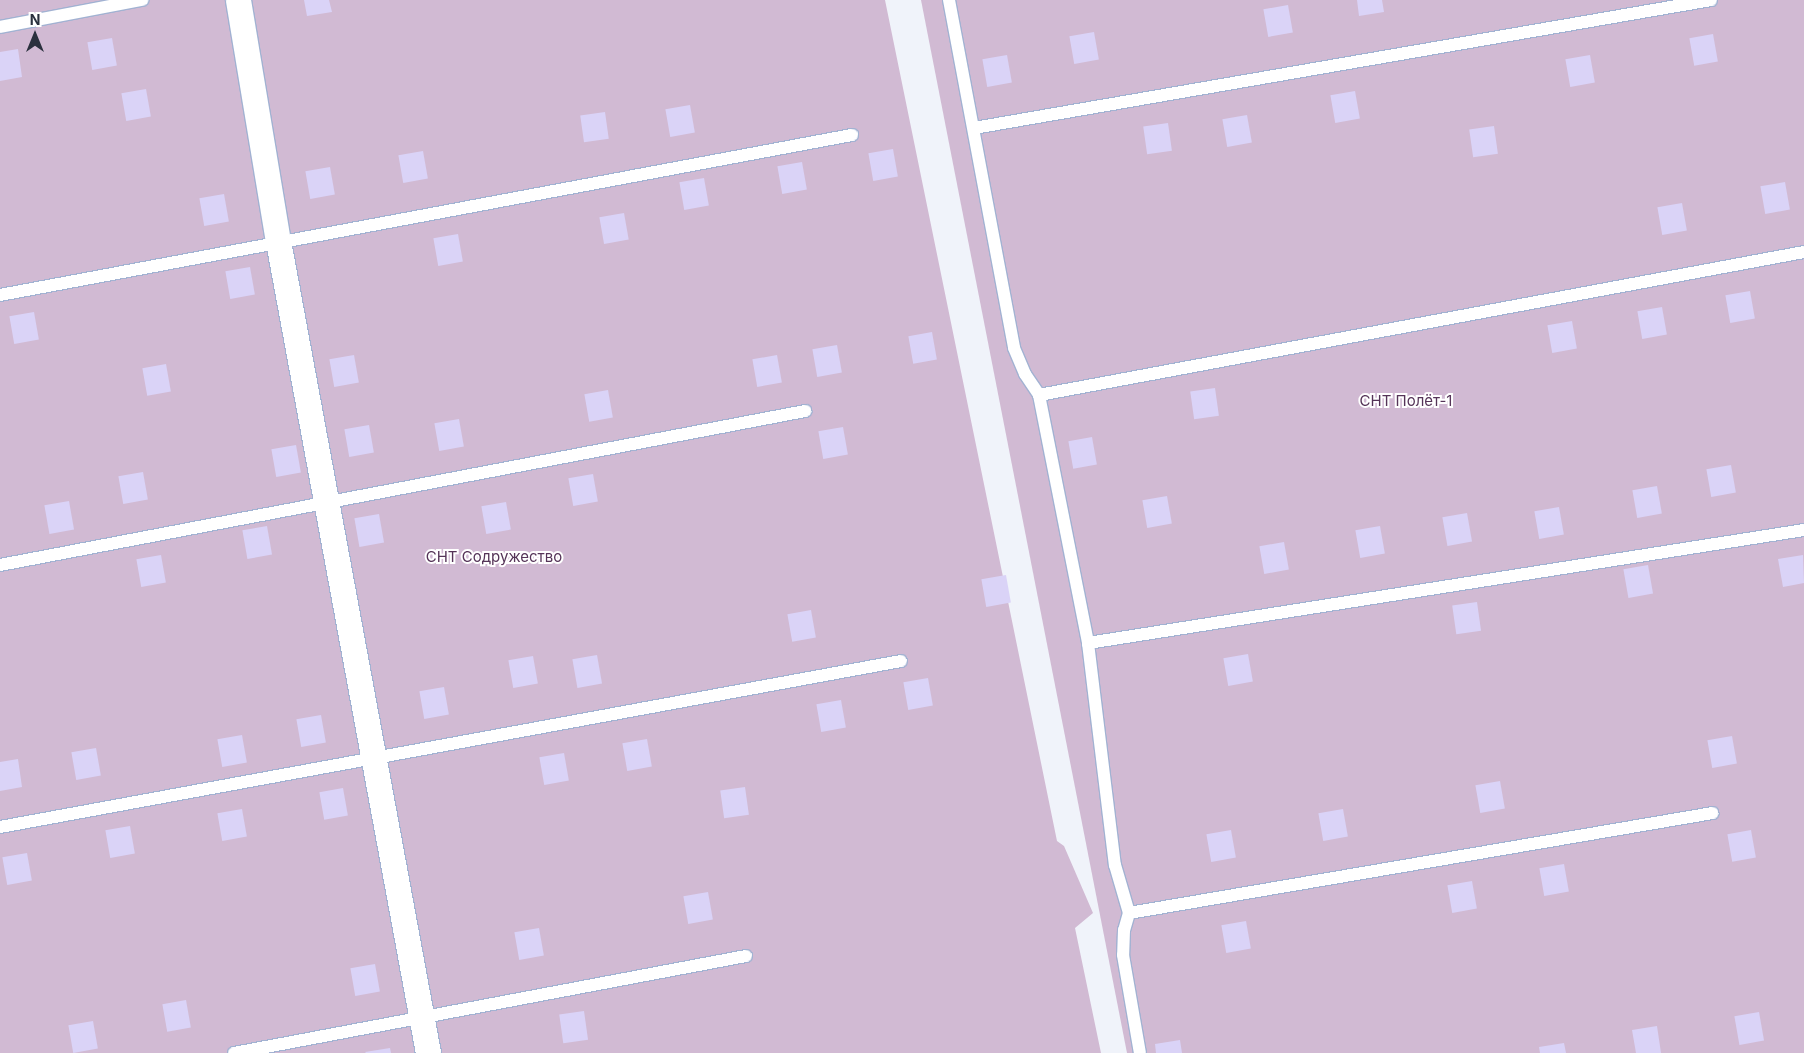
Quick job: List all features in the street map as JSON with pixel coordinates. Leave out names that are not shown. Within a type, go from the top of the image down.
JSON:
[{"type":"street","points":[[238,0],[278,241],[371,757],[428,1053]]},
{"type":"lane","points":[[0,27],[142,0]]},
{"type":"lane","points":[[949,0],[967,107],[974,128],[1014,348],[1025,374],[1039,395],[1088,643],[1115,865],[1129,912],[1124,930],[1123,955],[1140,1053]]},
{"type":"lane","points":[[974,128],[1711,0]]},
{"type":"lane","points":[[0,295],[278,241],[852,135]]},
{"type":"lane","points":[[1039,395],[1804,252]]},
{"type":"lane","points":[[0,565],[325,500],[805,411]]},
{"type":"lane","points":[[1088,643],[1804,530]]},
{"type":"lane","points":[[0,827],[371,757],[901,661]]},
{"type":"lane","points":[[1129,912],[1714,813]]},
{"type":"lane","points":[[234,1053],[746,956]]},
{"type":"green space","name":"СНТ Содружество","points":[[0,0],[885,0],[1057,841],[1064,846],[1093,913],[1075,928],[1101,1053],[0,1053]]},
{"type":"green space","name":"СНТ Полёт-1","points":[[921,0],[1804,0],[1804,1053],[1127,1053]]},
{"type":"building","points":[[304,0],[329,0],[332,12],[307,16]]},
{"type":"building","points":[[1357,0],[1382,0],[1384,12],[1359,16]]},
{"type":"building","points":[[1288,5],[1293,33],[1268,37],[1263,9]]},
{"type":"building","points":[[1094,32],[1099,60],[1074,64],[1069,36]]},
{"type":"building","points":[[1713,34],[1718,62],[1694,66],[1689,38]]},
{"type":"building","points":[[112,38],[117,66],[92,70],[87,42]]},
{"type":"building","points":[[18,49],[22,77],[0,81],[0,52]]},
{"type":"building","points":[[1007,55],[1012,83],[987,87],[982,59]]},
{"type":"building","points":[[1590,55],[1595,83],[1570,87],[1565,59]]},
{"type":"building","points":[[146,89],[151,117],[126,121],[121,93]]},
{"type":"building","points":[[1355,91],[1360,119],[1335,123],[1330,95]]},
{"type":"building","points":[[690,105],[695,133],[670,137],[665,109]]},
{"type":"building","points":[[605,112],[609,139],[584,142],[580,115]]},
{"type":"building","points":[[1247,115],[1252,143],[1227,147],[1222,119]]},
{"type":"building","points":[[1168,123],[1172,151],[1147,154],[1143,126]]},
{"type":"building","points":[[1494,126],[1498,154],[1473,157],[1469,129]]},
{"type":"building","points":[[893,149],[898,177],[873,181],[868,153]]},
{"type":"building","points":[[423,151],[428,179],[403,183],[398,155]]},
{"type":"building","points":[[802,162],[807,190],[782,194],[777,166]]},
{"type":"building","points":[[330,167],[335,195],[310,199],[305,171]]},
{"type":"building","points":[[704,178],[709,206],[684,210],[679,182]]},
{"type":"building","points":[[1785,182],[1790,210],[1765,214],[1760,186]]},
{"type":"building","points":[[224,194],[229,222],[204,226],[199,198]]},
{"type":"building","points":[[1682,203],[1687,231],[1662,235],[1657,207]]},
{"type":"building","points":[[624,213],[629,240],[604,244],[599,217]]},
{"type":"building","points":[[458,234],[463,262],[438,266],[433,238]]},
{"type":"building","points":[[250,267],[255,295],[230,299],[225,271]]},
{"type":"building","points":[[1750,291],[1755,319],[1730,323],[1725,295]]},
{"type":"building","points":[[1662,307],[1667,335],[1642,339],[1637,311]]},
{"type":"building","points":[[34,312],[39,340],[14,344],[9,316]]},
{"type":"building","points":[[1572,321],[1577,349],[1552,353],[1547,325]]},
{"type":"building","points":[[932,332],[937,360],[913,364],[908,336]]},
{"type":"building","points":[[837,345],[842,373],[817,377],[812,349]]},
{"type":"building","points":[[354,355],[359,383],[334,387],[329,359]]},
{"type":"building","points":[[777,355],[782,383],[757,387],[752,359]]},
{"type":"building","points":[[166,364],[171,392],[147,396],[142,368]]},
{"type":"building","points":[[1215,388],[1219,416],[1194,419],[1190,391]]},
{"type":"building","points":[[608,390],[613,418],[589,422],[584,394]]},
{"type":"building","points":[[459,419],[464,447],[439,451],[434,423]]},
{"type":"building","points":[[369,425],[374,453],[349,457],[344,429]]},
{"type":"building","points":[[843,427],[848,455],[823,459],[818,431]]},
{"type":"building","points":[[1092,437],[1097,465],[1073,469],[1068,441]]},
{"type":"building","points":[[296,445],[301,473],[276,477],[271,449]]},
{"type":"building","points":[[1731,465],[1736,493],[1711,497],[1706,469]]},
{"type":"building","points":[[143,472],[148,500],[123,504],[118,476]]},
{"type":"building","points":[[593,474],[598,502],[573,506],[568,478]]},
{"type":"building","points":[[1657,486],[1662,514],[1637,518],[1632,490]]},
{"type":"building","points":[[1167,496],[1172,524],[1147,528],[1142,500]]},
{"type":"building","points":[[69,501],[74,530],[49,534],[44,505]]},
{"type":"building","points":[[506,502],[511,530],[486,534],[481,506]]},
{"type":"building","points":[[1559,507],[1564,535],[1539,539],[1534,511]]},
{"type":"building","points":[[1467,513],[1472,542],[1447,546],[1442,517]]},
{"type":"building","points":[[379,514],[384,543],[359,547],[354,518]]},
{"type":"building","points":[[267,526],[272,555],[247,559],[242,530]]},
{"type":"building","points":[[1380,526],[1385,554],[1360,558],[1355,530]]},
{"type":"building","points":[[1284,542],[1289,570],[1264,574],[1259,546]]},
{"type":"building","points":[[161,555],[166,583],[141,587],[136,559]]},
{"type":"building","points":[[1803,555],[1804,583],[1783,587],[1778,559]]},
{"type":"building","points":[[1648,565],[1653,594],[1628,598],[1623,569]]},
{"type":"building","points":[[1006,575],[1011,603],[986,607],[981,579]]},
{"type":"building","points":[[1477,602],[1481,631],[1456,634],[1452,605]]},
{"type":"building","points":[[811,610],[816,638],[792,642],[787,614]]},
{"type":"building","points":[[1248,654],[1253,682],[1228,686],[1223,658]]},
{"type":"building","points":[[597,655],[602,684],[577,688],[572,659]]},
{"type":"building","points":[[533,656],[538,684],[513,688],[508,660]]},
{"type":"building","points":[[928,678],[933,706],[908,710],[903,682]]},
{"type":"building","points":[[444,687],[449,715],[424,719],[419,691]]},
{"type":"building","points":[[841,700],[846,728],[821,732],[816,704]]},
{"type":"building","points":[[321,715],[326,743],[301,747],[296,719]]},
{"type":"building","points":[[242,735],[247,763],[222,767],[217,739]]},
{"type":"building","points":[[1732,736],[1737,764],[1712,768],[1707,740]]},
{"type":"building","points":[[647,739],[652,767],[627,771],[622,743]]},
{"type":"building","points":[[96,748],[101,776],[76,780],[71,752]]},
{"type":"building","points":[[564,753],[569,781],[544,785],[539,757]]},
{"type":"building","points":[[18,759],[22,787],[0,791],[0,762]]},
{"type":"building","points":[[1500,781],[1505,809],[1480,813],[1475,785]]},
{"type":"building","points":[[745,787],[749,815],[724,818],[720,790]]},
{"type":"building","points":[[343,788],[348,816],[324,820],[319,792]]},
{"type":"building","points":[[242,809],[247,837],[222,841],[217,813]]},
{"type":"building","points":[[1343,809],[1348,837],[1323,841],[1318,813]]},
{"type":"building","points":[[130,826],[135,854],[110,858],[105,830]]},
{"type":"building","points":[[1231,830],[1236,858],[1211,862],[1206,834]]},
{"type":"building","points":[[1751,830],[1756,858],[1732,862],[1727,834]]},
{"type":"building","points":[[27,853],[32,881],[7,885],[2,857]]},
{"type":"building","points":[[1564,864],[1569,892],[1544,896],[1539,868]]},
{"type":"building","points":[[1472,881],[1477,909],[1452,913],[1447,885]]},
{"type":"building","points":[[708,892],[713,920],[688,924],[683,896]]},
{"type":"building","points":[[1246,921],[1251,949],[1226,953],[1221,925]]},
{"type":"building","points":[[539,928],[544,956],[519,960],[514,932]]},
{"type":"building","points":[[375,964],[380,992],[355,996],[350,968]]},
{"type":"building","points":[[186,1000],[191,1028],[167,1032],[162,1004]]},
{"type":"building","points":[[584,1011],[588,1040],[563,1043],[559,1014]]},
{"type":"building","points":[[1759,1012],[1764,1041],[1739,1045],[1734,1016]]},
{"type":"building","points":[[93,1021],[98,1049],[73,1053],[68,1025]]},
{"type":"building","points":[[1657,1026],[1661,1053],[1636,1053],[1632,1030]]},
{"type":"building","points":[[1180,1040],[1182,1053],[1156,1053],[1155,1044]]},
{"type":"building","points":[[1564,1043],[1566,1053],[1540,1053],[1539,1047]]},
{"type":"building","points":[[390,1048],[391,1053],[365,1052]]}]
